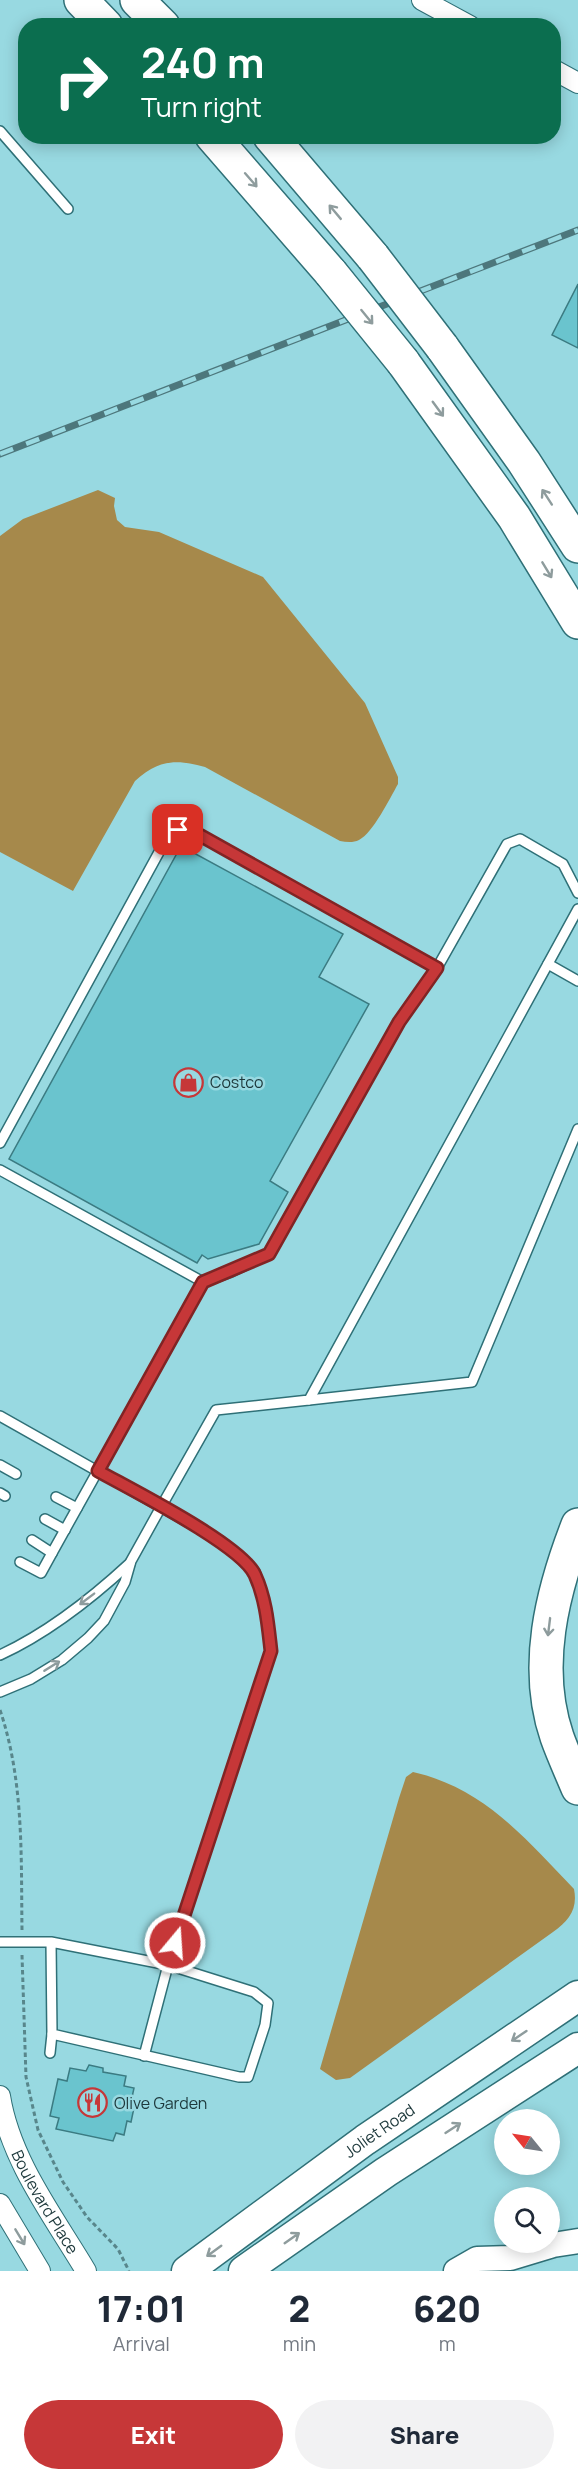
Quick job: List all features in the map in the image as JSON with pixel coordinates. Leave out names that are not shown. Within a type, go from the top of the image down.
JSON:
[{"type":"highway","points":[[81,0],[98,18]]},
{"type":"highway","points":[[137,0],[155,18]]},
{"type":"highway","points":[[219,144],[331,273],[403,362],[501,499],[578,622]]},
{"type":"highway","points":[[277,144],[373,256],[442,346],[524,462],[576,542]]},
{"type":"highway","points":[[578,1526],[558,1581],[546,1650],[547,1693],[556,1736],[578,1788]]},
{"type":"main road","name":"Joliet Road","points":[[187,2271],[365,2140],[578,1996]]},
{"type":"main road","points":[[244,2271],[386,2172],[578,2048]]},
{"type":"street","points":[[422,0],[455,18]]},
{"type":"street","points":[[561,74],[578,82]]},
{"type":"street","name":"Boulevard Place","points":[[0,2096],[12,2139],[29,2175],[86,2271]]},
{"type":"street","points":[[0,2204],[40,2271]]},
{"type":"street","points":[[456,2271],[477,2259],[502,2265],[553,2245],[578,2241]]},
{"type":"lane","points":[[0,131],[68,209]]},
{"type":"lane","points":[[0,1143],[164,843],[178,830],[196,833],[437,968]]},
{"type":"lane","points":[[20,1562],[41,1573],[203,1282],[269,1254],[399,1022],[437,968],[507,844],[520,839],[563,864],[578,893]]},
{"type":"lane","points":[[309,1400],[578,909]]},
{"type":"lane","points":[[548,964],[578,981]]},
{"type":"lane","points":[[0,1692],[31,1679],[62,1660],[104,1621],[125,1582],[131,1561],[216,1410],[472,1382],[578,1129]]},
{"type":"lane","points":[[0,1170],[203,1282]]},
{"type":"lane","points":[[0,1416],[221,1541],[255,1572],[267,1612],[271,1651],[168,1965],[144,2056]]},
{"type":"lane","points":[[0,1465],[16,1474]]},
{"type":"lane","points":[[56,1497],[77,1508]]},
{"type":"lane","points":[[45,1519],[65,1530]]},
{"type":"lane","points":[[32,1540],[52,1552]]},
{"type":"lane","points":[[0,1654],[33,1640],[110,1582],[131,1561]]},
{"type":"lane","points":[[0,1942],[51,1942],[168,1965],[254,1992],[268,2003],[265,2025],[248,2077],[239,2077],[52,2034]]},
{"type":"lane","points":[[50,2053],[52,2034],[51,1942]]},
{"type":"path","points":[[0,1710],[10,1739],[17,1785],[21,1841],[26,2077],[38,2130],[63,2182],[87,2217],[118,2249],[129,2271]]},
{"type":"shaded area","points":[[98,490],[115,498],[117,520],[125,527],[159,532],[263,577],[365,703],[398,777],[398,784],[381,815],[359,840],[340,841],[205,767],[176,762],[160,765],[135,781],[73,891],[0,852],[0,536],[23,519]]},
{"type":"shaded area","points":[[413,1772],[461,1790],[502,1818],[521,1834],[574,1889],[575,1903],[568,1919],[553,1932],[350,2078],[336,2080],[320,2069],[399,1798],[406,1777]]},
{"type":"building","points":[[578,284],[578,348],[552,335]]},
{"type":"building","name":"Costco","points":[[181,846],[343,934],[319,977],[369,1004],[270,1181],[288,1192],[259,1244],[208,1259],[202,1255],[197,1263],[9,1159]]},
{"type":"building","name":"Olive Garden","points":[[89,2065],[103,2068],[103,2072],[126,2076],[124,2086],[134,2088],[131,2102],[135,2103],[131,2122],[127,2121],[124,2135],[116,2133],[113,2141],[56,2129],[59,2118],[50,2116],[58,2079],[67,2081],[70,2068],[86,2071]]},
{"type":"railway","points":[[0,454],[578,230]]},
{"type":"place","name":"Costco","points":[[189,1082]]},
{"type":"place","name":"Olive Garden","points":[[93,2103]]},
{"type":"route","points":[[175,1943],[233,1773],[271,1651],[267,1612],[255,1572],[221,1541],[98,1471],[203,1282],[269,1254],[399,1022],[437,968],[196,833],[178,830]]}]
